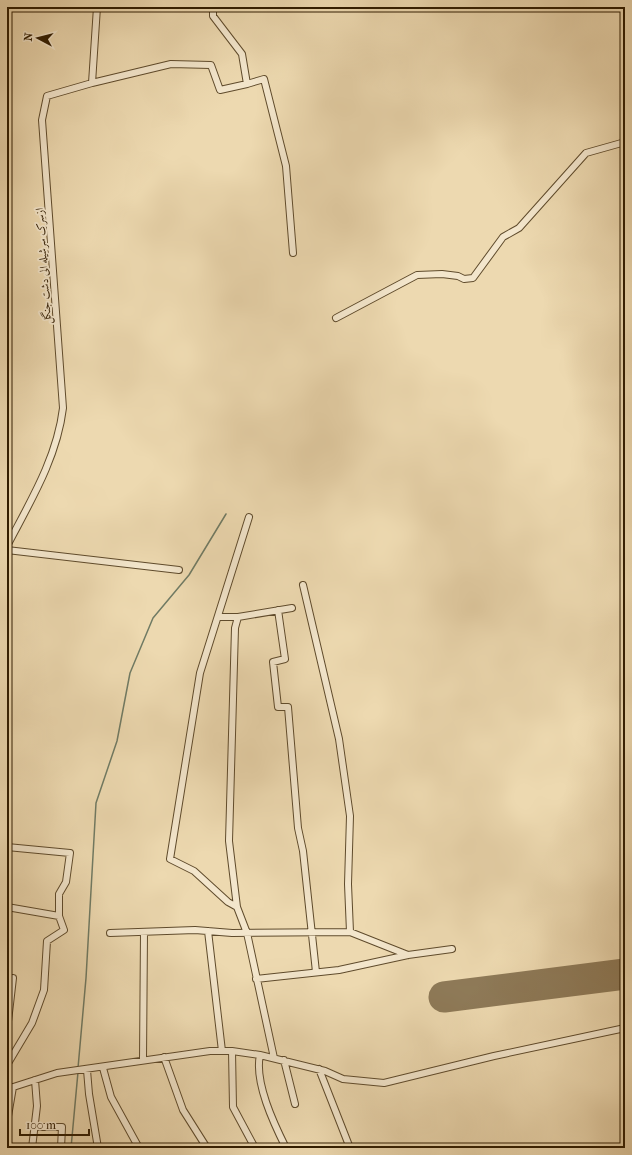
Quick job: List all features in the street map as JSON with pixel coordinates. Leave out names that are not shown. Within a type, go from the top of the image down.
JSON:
[{"type":"street","points":[[97,7],[92,84],[171,64],[211,65],[220,90],[247,84],[264,78],[286,166],[293,253]]},
{"type":"street","points":[[213,7],[214,16],[242,54],[247,84]]},
{"type":"street","name":"ازسرک سرشیله الی دشت جنگل","points":[[7,546],[43,477],[61,430],[63,408],[42,120],[47,96],[92,84]]},
{"type":"street","points":[[336,318],[417,275],[442,274],[458,276],[464,279],[473,278],[503,237],[519,228],[586,153],[625,142]]},
{"type":"street","points":[[237,907],[228,902],[194,871],[170,859],[200,673],[249,517]]},
{"type":"street","points":[[7,550],[179,570]]},
{"type":"street","points":[[302,585],[339,739],[350,816],[348,884],[350,932]]},
{"type":"street","points":[[218,617],[238,617],[292,608]]},
{"type":"street","points":[[278,610],[285,659],[273,662],[278,707],[288,707],[298,828],[303,851],[316,972]]},
{"type":"street","points":[[238,617],[235,628],[229,825],[237,907],[247,933],[274,1058]]},
{"type":"street","points":[[7,847],[70,853],[66,882],[59,894],[59,916],[64,930],[47,941],[44,990],[32,1023],[7,1065]]},
{"type":"street","points":[[7,907],[59,916]]},
{"type":"street","points":[[110,933],[208,931],[247,933],[350,932],[408,955]]},
{"type":"street","points":[[208,931],[222,1051]]},
{"type":"street","points":[[143,1060],[144,932]]},
{"type":"street","points":[[256,979],[339,970],[408,955],[452,949]]},
{"type":"street","points":[[7,1030],[13,978]]},
{"type":"street","points":[[7,1122],[10,1088],[57,1073],[103,1068],[164,1057],[232,1051],[284,1060],[319,1069],[343,1079],[384,1083],[494,1056],[625,1028]]},
{"type":"street","points":[[232,1051],[232,1107],[255,1148]]},
{"type":"street","points":[[260,1055],[257,1066],[271,1116],[286,1148]]},
{"type":"street","points":[[164,1057],[183,1110],[206,1148]]},
{"type":"street","points":[[284,1060],[295,1104]]},
{"type":"street","points":[[103,1068],[111,1097],[138,1148]]},
{"type":"street","points":[[319,1069],[350,1148]]},
{"type":"street","points":[[87,1070],[89,1094],[98,1148]]},
{"type":"street","points":[[32,1148],[37,1106],[35,1080]]},
{"type":"street","points":[[34,1127],[62,1127],[61,1148]]},
{"type":"waterway","points":[[78,1068],[86,978],[96,803],[117,741],[130,673],[153,618],[189,575],[226,514]]},
{"type":"waterway","points":[[71,1148],[78,1072]]},
{"type":"runway","points":[[444,997],[625,974]]}]
